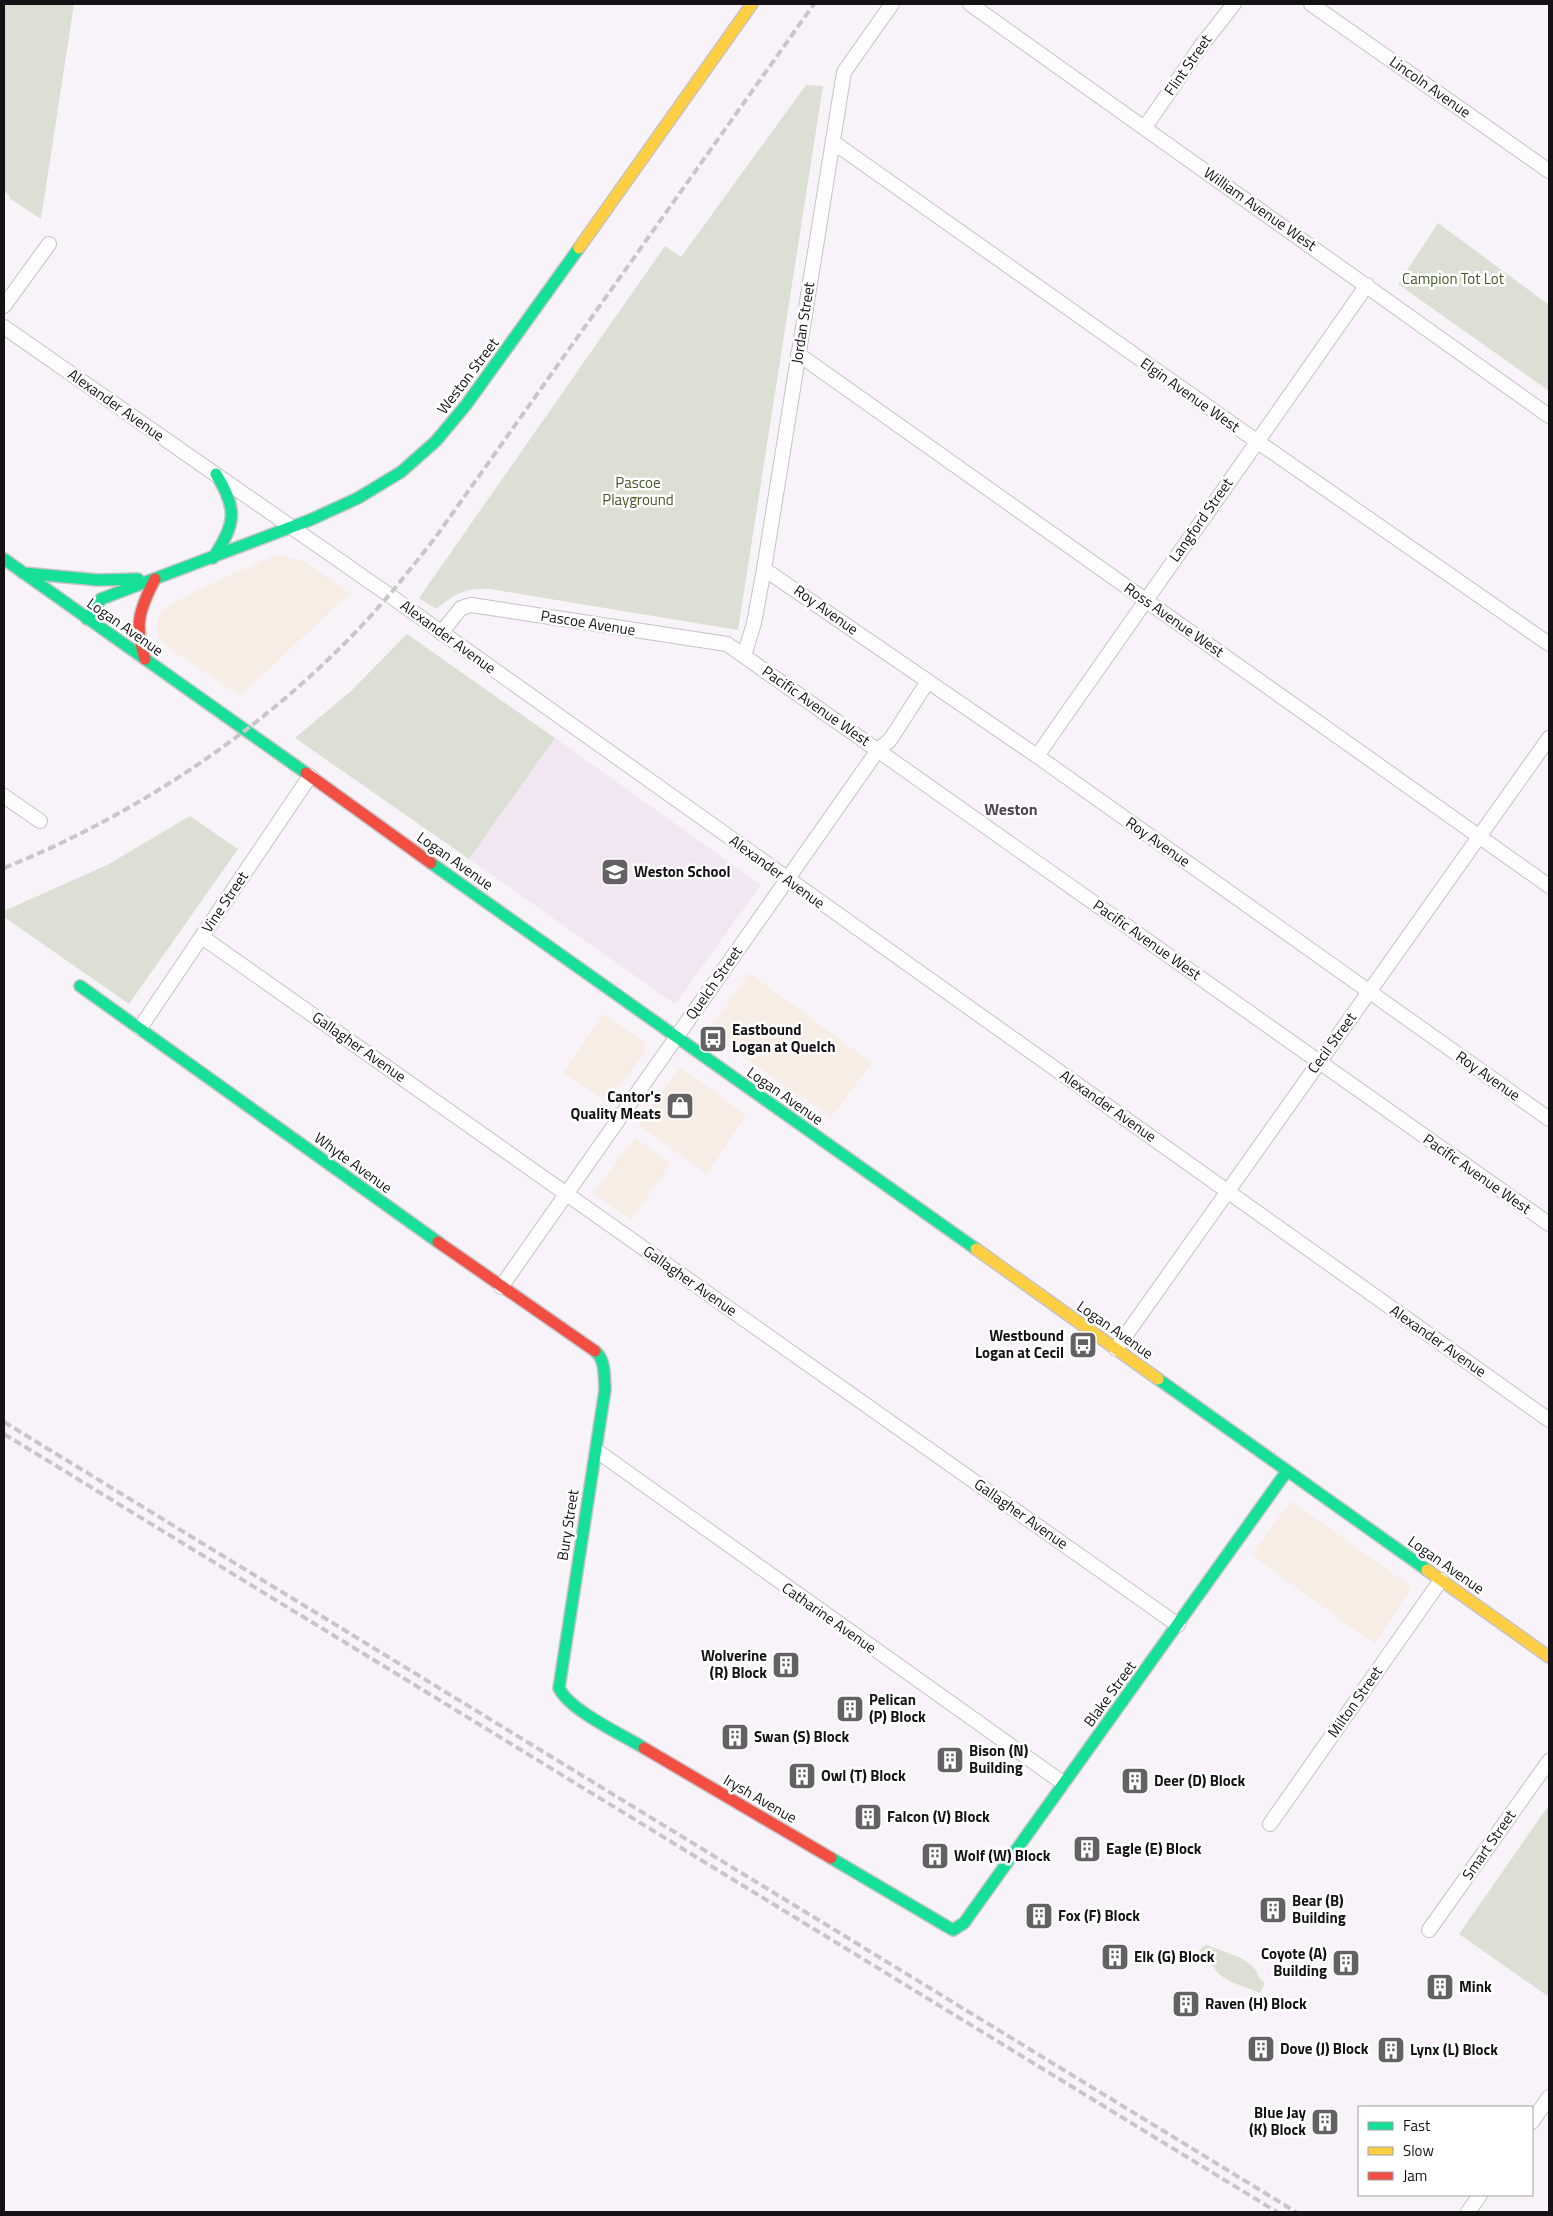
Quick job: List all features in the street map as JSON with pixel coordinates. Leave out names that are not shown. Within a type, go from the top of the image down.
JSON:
[{"type":"main road","name":"Weston Street","points":[[87,619],[101,600],[352,503],[390,480],[440,436],[476,392],[752,4]]},
{"type":"main road","points":[[213,558],[229,532],[233,513],[230,495],[216,474]]},
{"type":"main road","name":"Logan Avenue","points":[[4,559],[1549,1657]]},
{"type":"main road","points":[[22,572],[98,580],[155,579],[141,606],[139,616],[138,635],[145,659]]},
{"type":"main road","name":"Whyte Avenue","points":[[80,986],[501,1287],[598,1353],[604,1367]]},
{"type":"main road","name":"Bury Street","points":[[559,1688],[583,1524],[597,1452],[605,1390],[604,1367]]},
{"type":"main road","name":"Blake Street","points":[[953,1930],[964,1923],[1287,1471]]},
{"type":"main road","name":"Irysh Avenue","points":[[559,1688],[563,1697],[575,1707],[953,1930]]},
{"type":"street","name":"Jordan Street","points":[[744,656],[754,623],[764,569],[844,72],[892,4]]},
{"type":"street","name":"William Avenue West","points":[[970,4],[1549,416]]},
{"type":"street","name":"Flint Street","points":[[1145,127],[1201,46],[1234,4]]},
{"type":"street","name":"Lincoln Avenue","points":[[1311,4],[1549,171]]},
{"type":"street","name":"Elgin Avenue West","points":[[833,142],[1257,442],[1549,644]]},
{"type":"street","points":[[4,306],[49,244]]},
{"type":"street","name":"Langford Street","points":[[1037,756],[1367,285]]},
{"type":"street","name":"Alexander Avenue","points":[[4,327],[441,633],[1549,1420]]},
{"type":"street","name":"Ross Avenue West","points":[[798,354],[1549,886]]},
{"type":"street","name":"Roy Avenue","points":[[764,569],[1037,756],[1549,1119]]},
{"type":"street","name":"Pascoe Avenue","points":[[441,633],[461,608],[470,605],[727,644],[744,656]]},
{"type":"street","name":"Pacific Avenue West","points":[[744,656],[1549,1224]]},
{"type":"street","name":"Quelch Street","points":[[501,1287],[878,750],[890,740],[928,681]]},
{"type":"street","name":"Cecil Street","points":[[1116,1349],[1549,738]]},
{"type":"street","name":"Vine Street","points":[[140,1028],[310,776]]},
{"type":"street","points":[[4,796],[40,821]]},
{"type":"street","name":"Gallagher Avenue","points":[[202,936],[1178,1625]]},
{"type":"street","name":"Catharine Avenue","points":[[597,1452],[1063,1783]]},
{"type":"street","name":"Milton Street","points":[[1270,1824],[1441,1580]]},
{"type":"street","name":"Smart Street","points":[[1430,1930],[1549,1761]]},
{"type":"street","points":[[1533,2121],[1549,2097]]},
{"type":"street","points":[[1468,2212],[1479,2196]]},
{"type":"shaded area","points":[[276,555],[303,561],[350,593],[240,696],[167,647],[158,636],[156,623],[163,610],[195,591]]},
{"type":"shaded area","name":"Weston School","points":[[555,738],[761,885],[675,1004],[469,859]]},
{"type":"shaded area","points":[[749,973],[872,1063],[831,1117],[708,1033]]},
{"type":"shaded area","points":[[604,1014],[644,1041],[646,1051],[607,1102],[563,1072]]},
{"type":"shaded area","points":[[680,1067],[746,1115],[707,1174],[638,1125]]},
{"type":"shaded area","points":[[635,1138],[671,1163],[631,1220],[593,1193]]},
{"type":"shaded area","points":[[1291,1501],[1412,1587],[1375,1644],[1251,1555]]},
{"type":"green space","points":[[4,4],[74,4],[41,219],[9,198],[10,196],[4,191]]},
{"type":"green space","name":"Pascoe Playground","points":[[806,85],[823,86],[738,630],[490,589],[473,589],[461,593],[436,609],[419,598],[665,246],[681,257]]},
{"type":"green space","name":"Campion Tot Lot","points":[[1438,223],[1549,305],[1549,391],[1398,284]]},
{"type":"green space","points":[[407,634],[555,738],[469,859],[295,738],[351,691]]},
{"type":"green space","points":[[190,816],[238,849],[129,1004],[4,917],[4,911],[107,865]]},
{"type":"green space","points":[[1549,1805],[1549,1997],[1459,1934]]},
{"type":"green space","points":[[1207,1945],[1238,1957],[1254,1968],[1260,1979],[1265,1983],[1260,1993],[1227,1980],[1213,1966],[1203,1962],[1198,1955],[1202,1947]]},
{"type":"railway","points":[[4,868],[58,845],[111,818],[213,754],[262,718],[308,679],[351,637],[390,594],[435,538],[814,4]]},
{"type":"railway","points":[[4,1422],[1296,2212]]},
{"type":"railway","points":[[4,1434],[1277,2212]]},
{"type":"traffic: fast","points":[[87,619],[101,599],[310,520],[358,498],[401,472],[436,441],[466,405],[579,248]]},
{"type":"traffic: fast","points":[[213,558],[230,526],[231,516],[228,497],[216,474]]},
{"type":"traffic: fast","points":[[4,559],[306,773]]},
{"type":"traffic: fast","points":[[23,573],[98,580],[138,579]]},
{"type":"traffic: fast","points":[[431,863],[976,1249]]},
{"type":"traffic: fast","points":[[80,986],[438,1242]]},
{"type":"traffic: fast","points":[[595,1351],[603,1364],[605,1390],[559,1688],[573,1705],[584,1713],[644,1748]]},
{"type":"traffic: fast","points":[[1158,1379],[1427,1570]]},
{"type":"traffic: fast","points":[[831,1858],[953,1930],[964,1923],[1287,1471]]},
{"type":"traffic: slow","points":[[579,248],[752,4]]},
{"type":"traffic: slow","points":[[976,1249],[1158,1379]]},
{"type":"traffic: slow","points":[[1427,1570],[1549,1657]]},
{"type":"traffic: jam","points":[[145,659],[140,637],[140,618],[145,600],[155,579]]},
{"type":"traffic: jam","points":[[306,773],[431,863]]},
{"type":"traffic: jam","points":[[438,1242],[595,1351]]},
{"type":"traffic: jam","points":[[644,1748],[831,1858]]},
{"type":"place","name":"Weston School","points":[[615,872]]},
{"type":"place","name":"Eastbound Logan at Quelch","points":[[713,1039]]},
{"type":"place","name":"Cantor's Quality Meats","points":[[680,1106]]},
{"type":"place","name":"Westbound Logan at Cecil","points":[[1083,1345]]},
{"type":"place","name":"Wolverine (R) Block","points":[[786,1665]]},
{"type":"place","name":"Pelican (P) Block","points":[[850,1709]]},
{"type":"place","name":"Swan (S) Block","points":[[735,1737]]},
{"type":"place","name":"Bison (N) Building","points":[[950,1760]]},
{"type":"place","name":"Owl (T) Block","points":[[802,1776]]},
{"type":"place","name":"Deer (D) Block","points":[[1135,1781]]},
{"type":"place","name":"Falcon (V) Block","points":[[868,1817]]},
{"type":"place","name":"Eagle (E) Block","points":[[1087,1849]]},
{"type":"place","name":"Wolf (W) Block","points":[[935,1856]]},
{"type":"place","name":"Bear (B) Building","points":[[1273,1910]]},
{"type":"place","name":"Fox (F) Block","points":[[1039,1916]]},
{"type":"place","name":"Elk (G) Block","points":[[1115,1957]]},
{"type":"place","name":"Coyote (A) Building","points":[[1346,1963]]},
{"type":"place","name":"Mink","points":[[1440,1987]]},
{"type":"place","name":"Raven (H) Block","points":[[1186,2004]]},
{"type":"place","name":"Dove (J) Block","points":[[1261,2049]]},
{"type":"place","name":"Lynx (L) Block","points":[[1391,2050]]},
{"type":"place","name":"Blue Jay (K) Block","points":[[1325,2122]]},
{"type":"district","name":"Weston","points":[[1011,809]]}]
